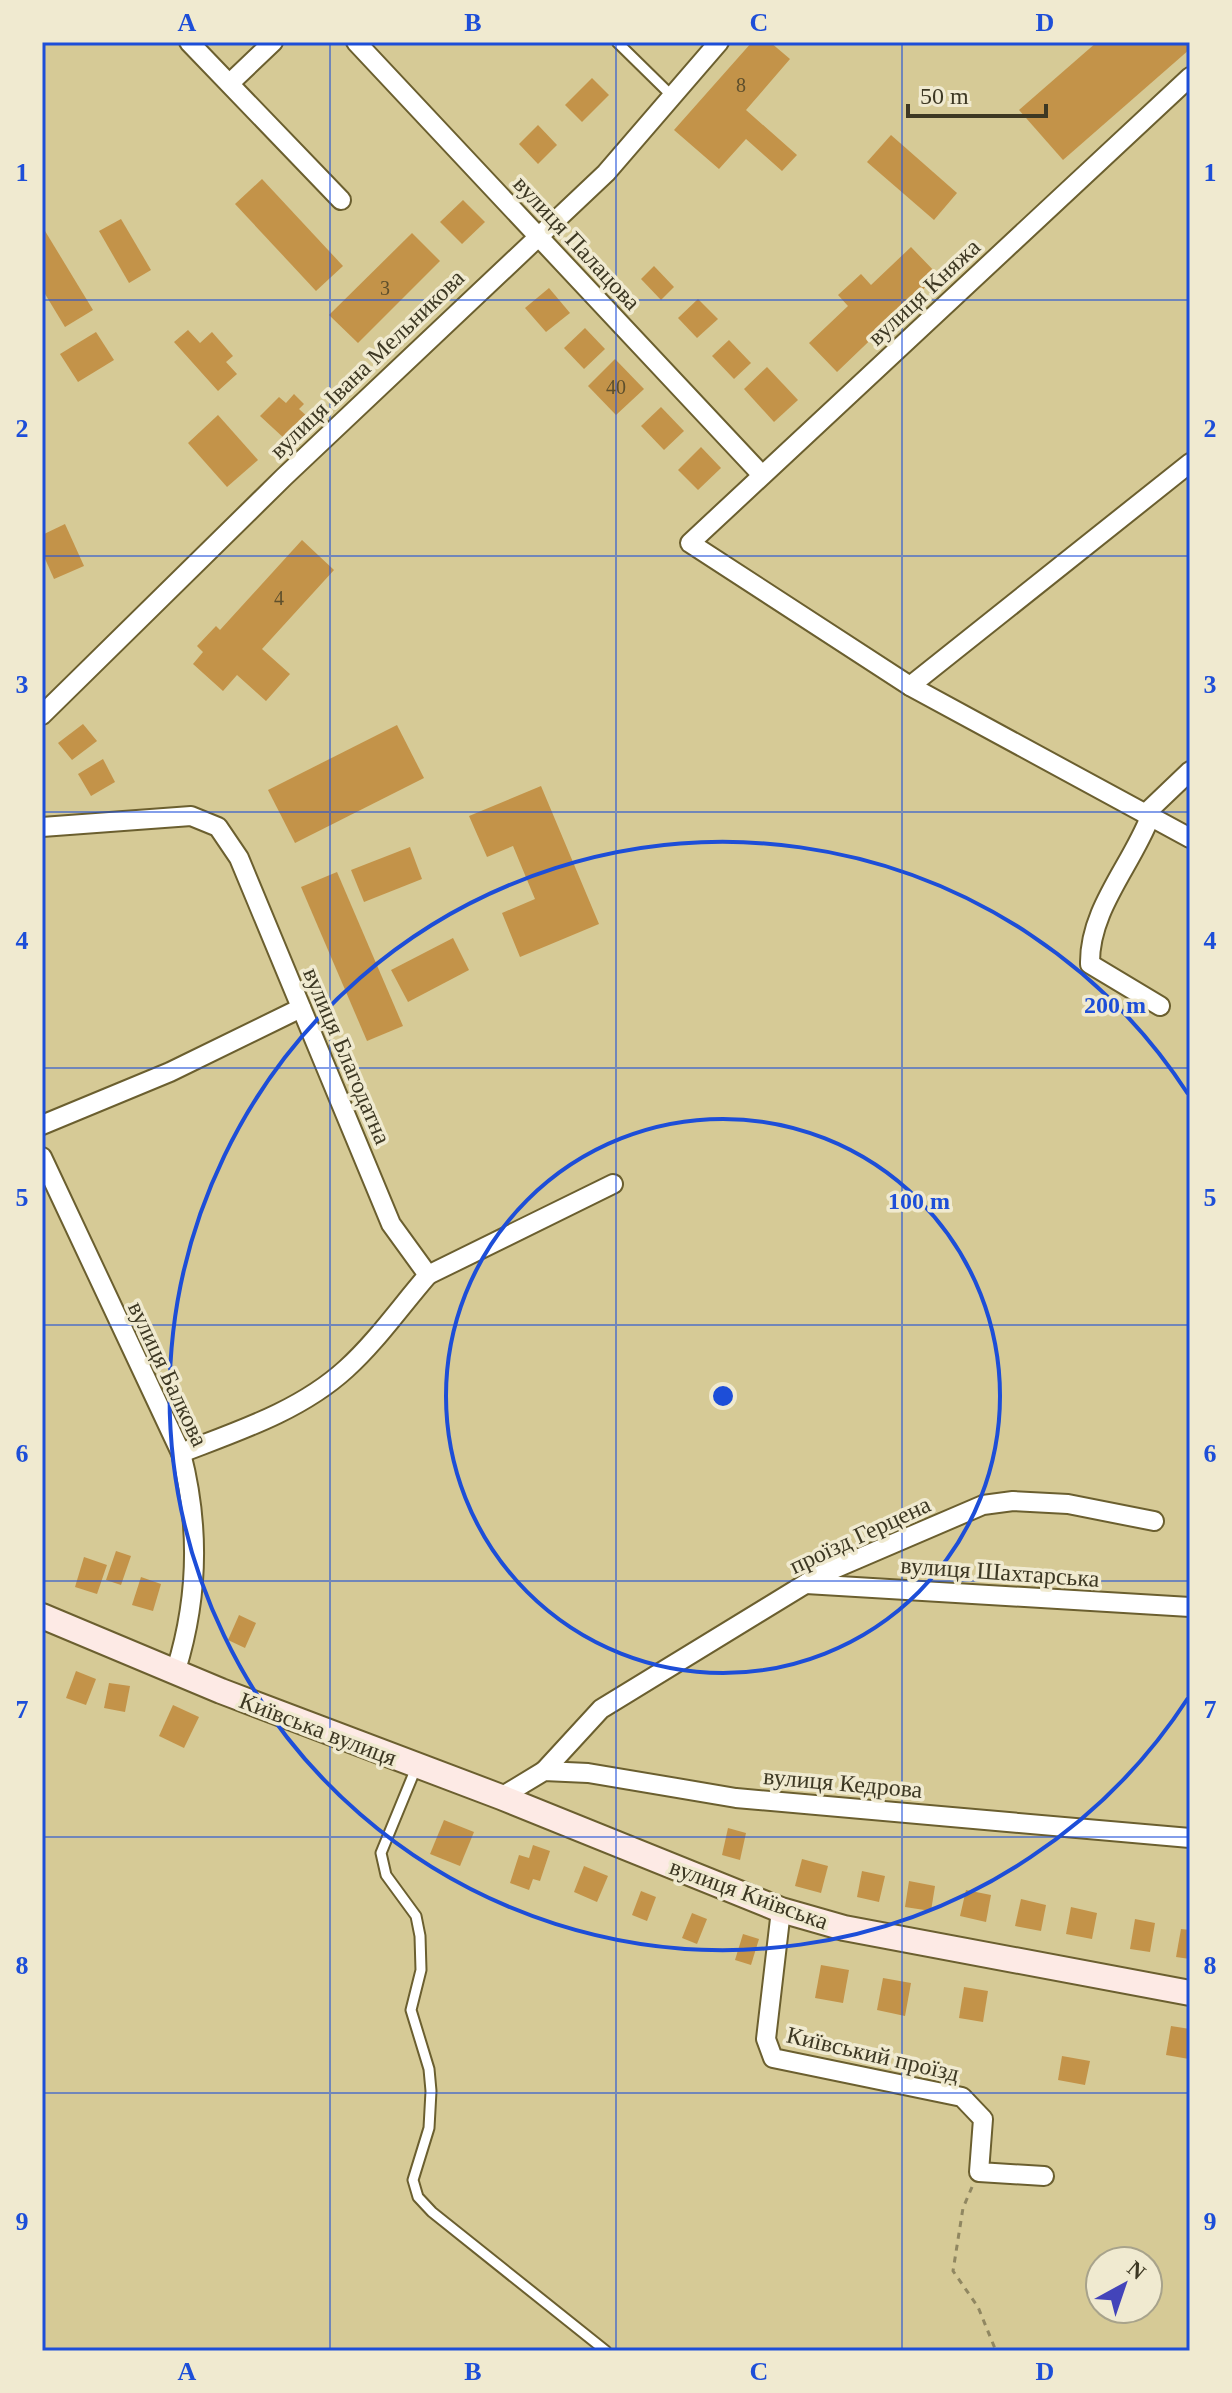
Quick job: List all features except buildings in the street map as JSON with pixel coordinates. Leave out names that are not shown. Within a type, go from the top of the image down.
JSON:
[{"type":"main road","points":[[42,1616],[176,1670]]},
{"type":"main road","name":"Київська вулиця","points":[[176,1670],[221,1691],[416,1767]]},
{"type":"main road","name":"вулиця Київська","points":[[416,1767],[501,1797],[781,1910],[844,1928],[1190,1993]]},
{"type":"street","points":[[189,42],[341,200]]},
{"type":"street","points":[[230,83],[273,42]]},
{"type":"street","name":"вулиця Палацова","points":[[356,42],[762,475]]},
{"type":"street","name":"вулиця Івана Мельникова","points":[[42,715],[537,235],[606,173],[719,42]]},
{"type":"street","name":"вулиця Княжа","points":[[910,686],[690,543],[1190,77]]},
{"type":"street","points":[[1190,463],[910,686],[1190,838]]},
{"type":"street","points":[[1160,1006],[1090,964],[1089,941],[1097,920],[1139,844],[1147,816],[1190,771]]},
{"type":"street","name":"вулиця Благодатна","points":[[42,827],[191,816],[218,827],[239,858],[391,1224],[428,1275]]},
{"type":"street","points":[[42,1125],[170,1072],[301,1008]]},
{"type":"street","name":"вулиця Балкова","points":[[42,1157],[181,1453],[193,1497],[195,1574],[190,1626],[176,1670]]},
{"type":"street","points":[[181,1453],[258,1423],[311,1396],[347,1368],[428,1275],[613,1184]]},
{"type":"street","name":"проїзд Герцена","points":[[544,1771],[601,1709],[806,1584],[983,1505],[1013,1501],[1068,1504],[1154,1521]]},
{"type":"street","name":"вулиця Шахтарська","points":[[806,1584],[1190,1607]]},
{"type":"street","points":[[501,1797],[544,1771]]},
{"type":"street","name":"вулиця Кедрова","points":[[544,1771],[588,1773],[736,1798],[1190,1838]]},
{"type":"street","name":"Київський проїзд","points":[[781,1910],[766,2039],[773,2058],[962,2097],[983,2119],[979,2172]]},
{"type":"street","points":[[979,2172],[1044,2176]]},
{"type":"lane","points":[[617,42],[672,96]]},
{"type":"lane","points":[[416,1767],[381,1853],[386,1875],[416,1916],[420,1936],[421,1970],[411,2010],[429,2069],[431,2091],[429,2128],[413,2180],[418,2197],[432,2212],[606,2351]]},
{"type":"path","points":[[979,2172],[963,2208],[953,2271],[978,2307],[996,2351]]}]
